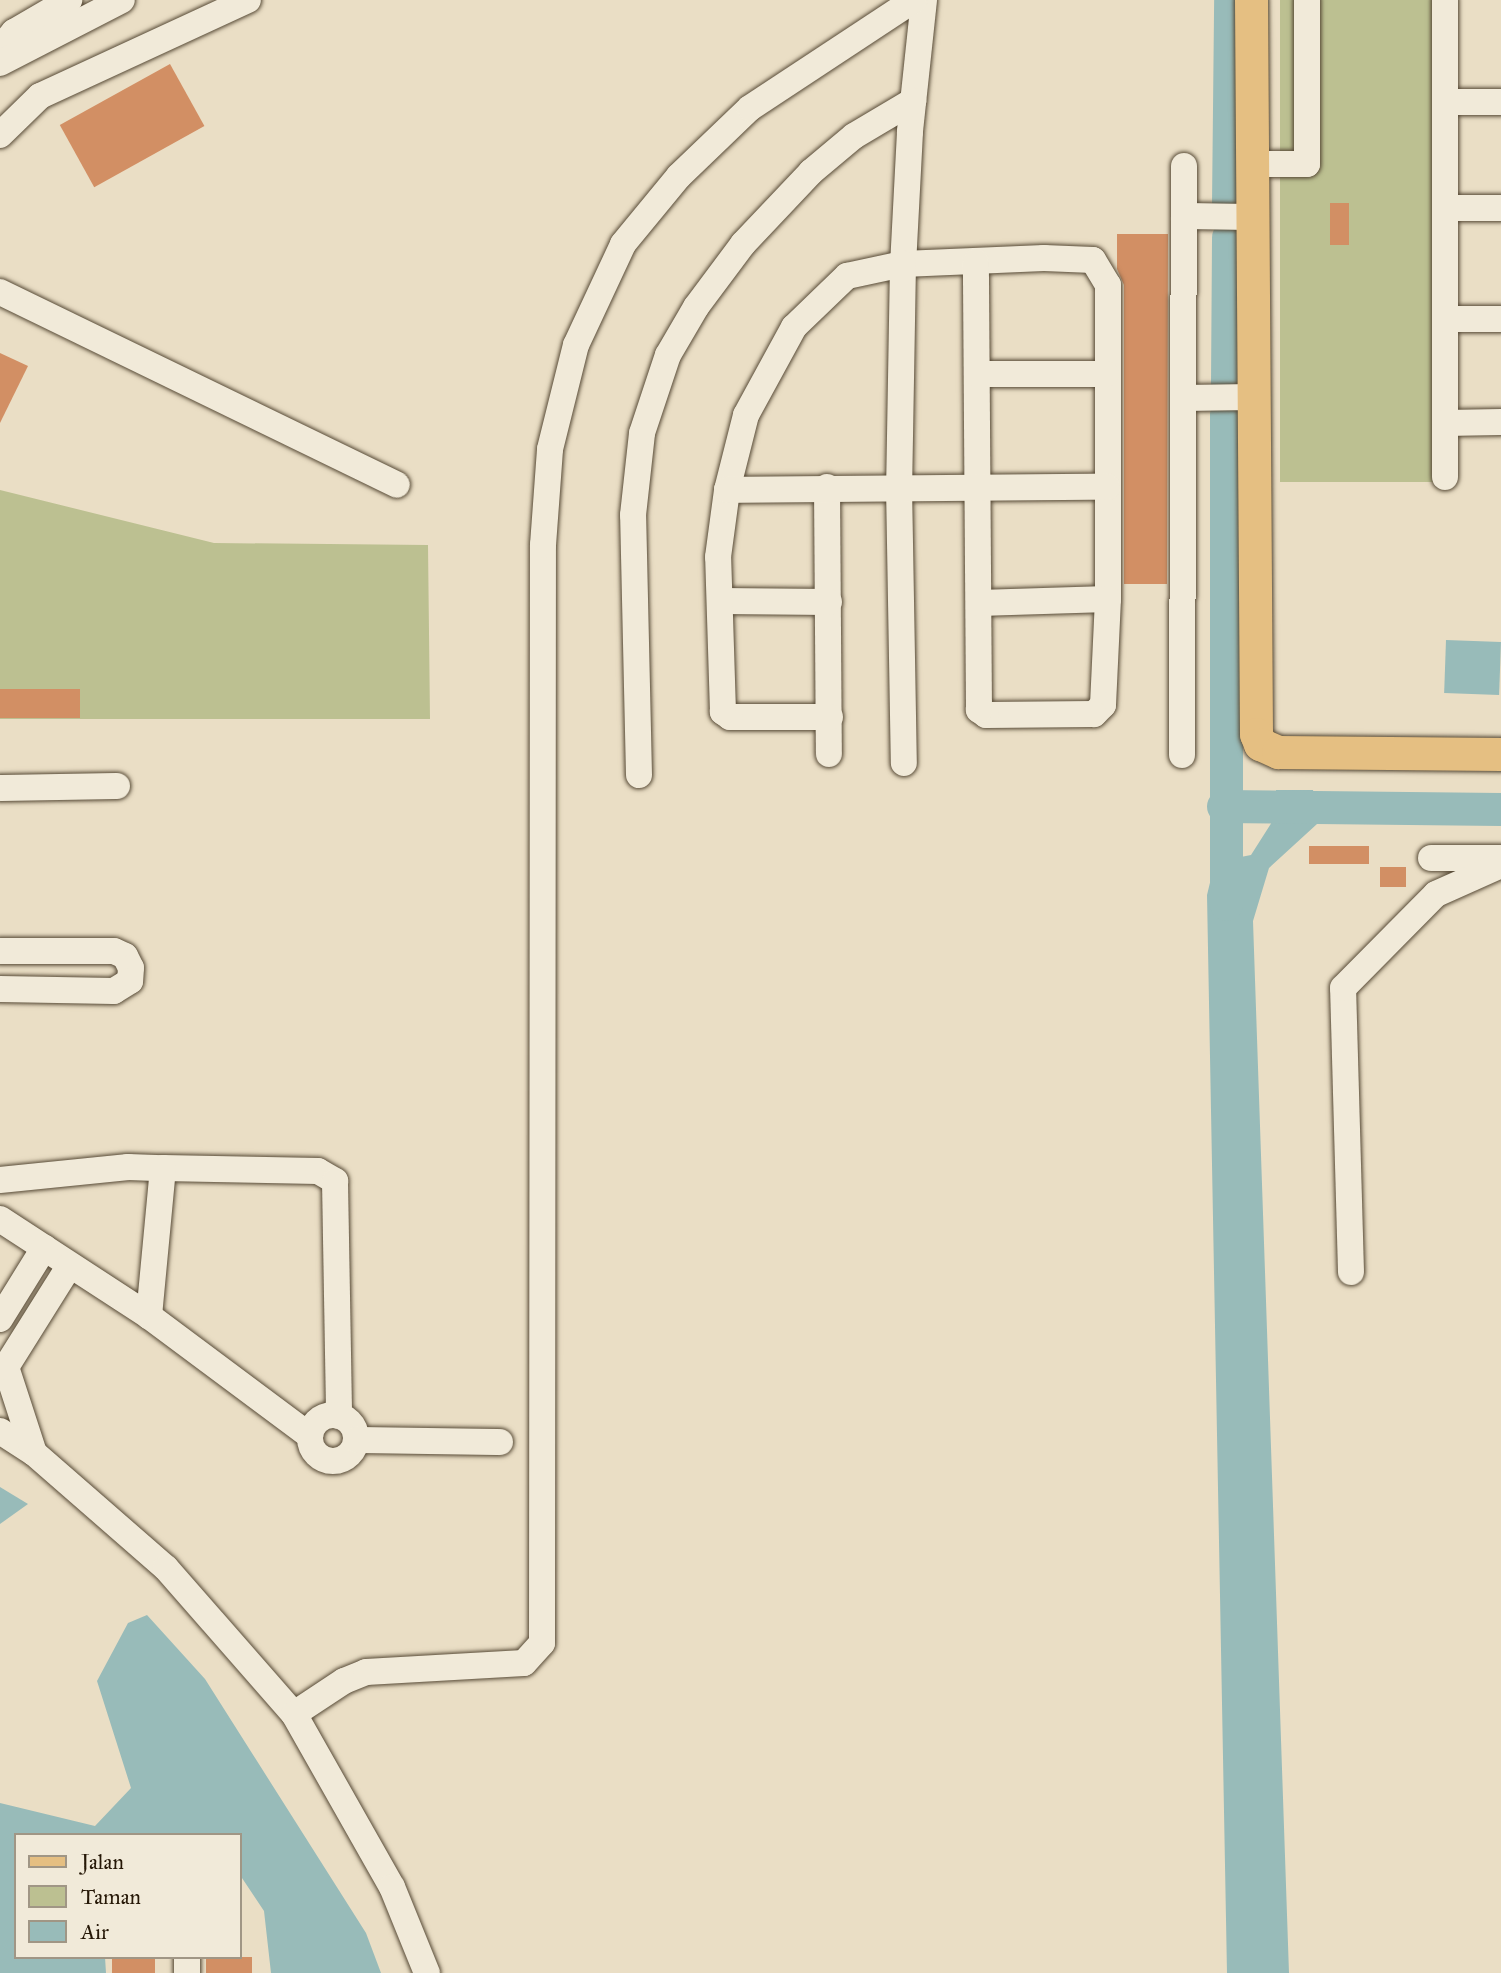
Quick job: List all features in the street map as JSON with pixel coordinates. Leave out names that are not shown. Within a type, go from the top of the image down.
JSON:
[{"type":"main road","points":[[1251,0],[1256,734],[1260,744],[1286,752],[1501,754]]},
{"type":"street","points":[[0,49],[14,33],[69,0]]},
{"type":"street","points":[[0,63],[122,0]]},
{"type":"street","points":[[0,135],[40,96],[248,0]]},
{"type":"street","points":[[294,1714],[366,1672],[524,1663],[542,1643],[543,545],[550,449],[576,345],[623,244],[679,176],[750,108],[914,0]]},
{"type":"street","points":[[904,763],[899,486],[903,264],[913,101],[924,0]]},
{"type":"street","points":[[1252,164],[1307,164],[1307,0]]},
{"type":"street","points":[[1445,0],[1445,477]]},
{"type":"street","points":[[639,775],[633,515],[642,433],[668,355],[696,307],[743,244],[811,172],[854,136],[913,101]]},
{"type":"street","points":[[1445,102],[1501,102]]},
{"type":"street","points":[[1182,755],[1184,166]]},
{"type":"street","points":[[1445,208],[1501,208]]},
{"type":"street","points":[[1184,216],[1252,217]]},
{"type":"street","points":[[830,718],[726,715],[722,709],[719,557],[727,490],[746,415],[794,327],[847,276],[903,264],[976,262],[1093,260],[1108,285],[1108,599],[1103,705],[1094,714],[982,713],[976,262]]},
{"type":"street","points":[[0,292],[397,485]]},
{"type":"street","points":[[1445,319],[1501,319]]},
{"type":"street","points":[[977,374],[1106,374]]},
{"type":"street","points":[[1183,398],[1253,397]]},
{"type":"street","points":[[1445,423],[1501,422]]},
{"type":"street","points":[[727,490],[899,486],[1107,487]]},
{"type":"street","points":[[827,487],[829,754]]},
{"type":"street","points":[[979,603],[1108,599]]},
{"type":"street","points":[[721,601],[829,602]]},
{"type":"street","points":[[0,788],[117,786]]},
{"type":"street","points":[[1431,858],[1501,858]]},
{"type":"street","points":[[1352,1272],[1343,988],[1436,894],[1501,865]]},
{"type":"street","points":[[0,951],[114,951],[125,956],[131,968],[130,981],[114,991],[0,989]]},
{"type":"street","points":[[0,1180],[128,1167],[317,1171],[335,1181],[339,1197],[339,1416]]},
{"type":"street","points":[[149,1316],[163,1168]]},
{"type":"street","points":[[0,1219],[149,1316],[310,1436],[314,1451],[327,1460],[349,1454],[356,1440],[352,1425],[339,1416],[323,1417],[310,1436]]},
{"type":"street","points":[[0,1320],[44,1248]]},
{"type":"street","points":[[34,1453],[6,1367],[70,1265]]},
{"type":"street","points":[[0,1432],[34,1453],[166,1568],[294,1714],[392,1887],[427,1973]]},
{"type":"street","points":[[356,1440],[500,1442]]},
{"type":"green space","points":[[1280,0],[1437,0],[1437,482],[1280,482]]},
{"type":"green space","points":[[0,490],[214,543],[428,545],[430,719],[0,719]]},
{"type":"water","points":[[1446,640],[1501,642],[1499,695],[1444,693]]},
{"type":"water","points":[[1276,790],[1313,790],[1317,824],[1269,868],[1253,921],[1289,1973],[1227,1973],[1207,895],[1215,862],[1251,855],[1277,814]]},
{"type":"water","points":[[0,1487],[28,1504],[0,1524]]},
{"type":"water","points":[[147,1615],[205,1679],[366,1933],[381,1973],[271,1973],[264,1911],[242,1878],[242,1833],[14,1833],[14,1959],[105,1959],[106,1973],[0,1973],[0,1803],[95,1826],[131,1788],[97,1681],[128,1623]]},
{"type":"building","points":[[170,64],[204,126],[94,187],[60,125]]},
{"type":"building","points":[[1330,203],[1349,203],[1349,245],[1330,245]]},
{"type":"building","points":[[1117,234],[1168,234],[1167,584],[1124,584],[1124,285],[1117,269]]},
{"type":"building","points":[[0,353],[28,366],[0,423]]},
{"type":"building","points":[[0,689],[80,689],[80,718],[0,718]]},
{"type":"building","points":[[1309,846],[1369,846],[1369,864],[1309,864]]},
{"type":"building","points":[[1380,867],[1406,867],[1406,887],[1380,887]]},
{"type":"building","points":[[252,1957],[252,1973],[206,1973],[206,1959]]},
{"type":"building","points":[[112,1959],[155,1959],[155,1973],[112,1973]]},
{"type":"waterway","points":[[1228,204],[1230,0]]},
{"type":"waterway","points":[[1227,384],[1228,237]]},
{"type":"waterway","points":[[1226,413],[1226,904]]},
{"type":"waterway","points":[[1223,806],[1501,809]]}]
